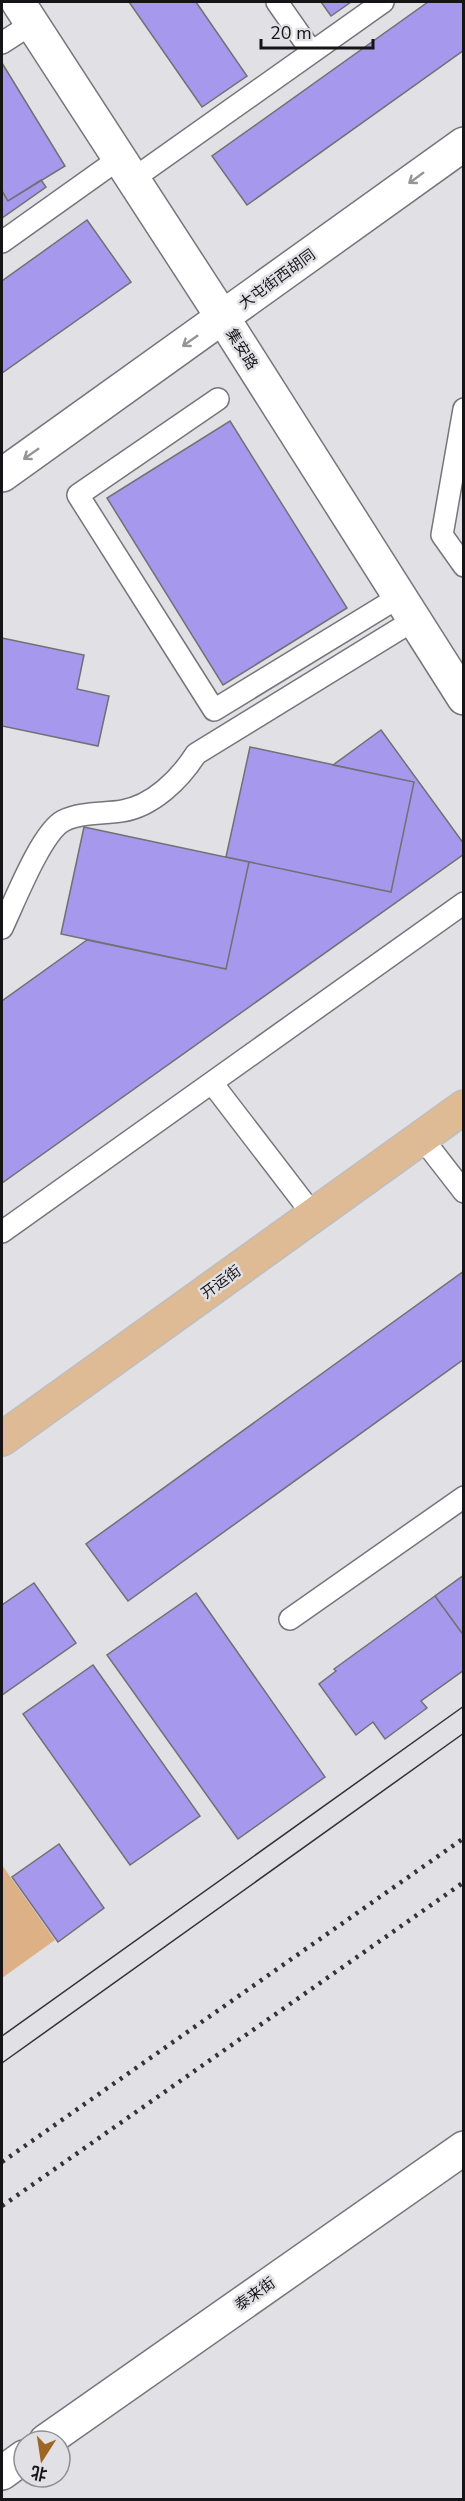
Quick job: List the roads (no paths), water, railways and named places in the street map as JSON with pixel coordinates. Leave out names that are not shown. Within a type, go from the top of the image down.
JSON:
[{"type":"main road","name":"开运街","points":[[2,1438],[447,1121],[464,1092]]},
{"type":"street","name":"集安路","points":[[26,12],[464,698]]},
{"type":"street","name":"大屯街西胡同","points":[[2,476],[464,144]]},
{"type":"street","name":"泰来街","points":[[63,2429],[464,2148]]},
{"type":"lane","points":[[277,2],[312,52]]},
{"type":"lane","points":[[2,242],[126,169],[312,52],[383,2]]},
{"type":"lane","points":[[2,43],[26,12]]},
{"type":"lane","points":[[218,399],[78,495],[214,710],[407,609]]},
{"type":"lane","points":[[464,409],[442,535],[464,566]]},
{"type":"lane","points":[[2,928],[46,838],[63,821],[87,814],[125,811],[153,798],[182,776],[196,754],[407,609]]},
{"type":"lane","points":[[2,1233],[464,903]]},
{"type":"lane","points":[[212,1083],[314,1216]]},
{"type":"lane","points":[[447,1121],[464,1192]]},
{"type":"lane","points":[[290,1619],[464,1497]]},
{"type":"tram line","points":[[2,2036],[464,1706]]},
{"type":"tram line","points":[[2,2063],[464,1733]]},
{"type":"railway","points":[[2,2162],[464,1838]]},
{"type":"railway","points":[[2,2206],[464,1882]]}]
